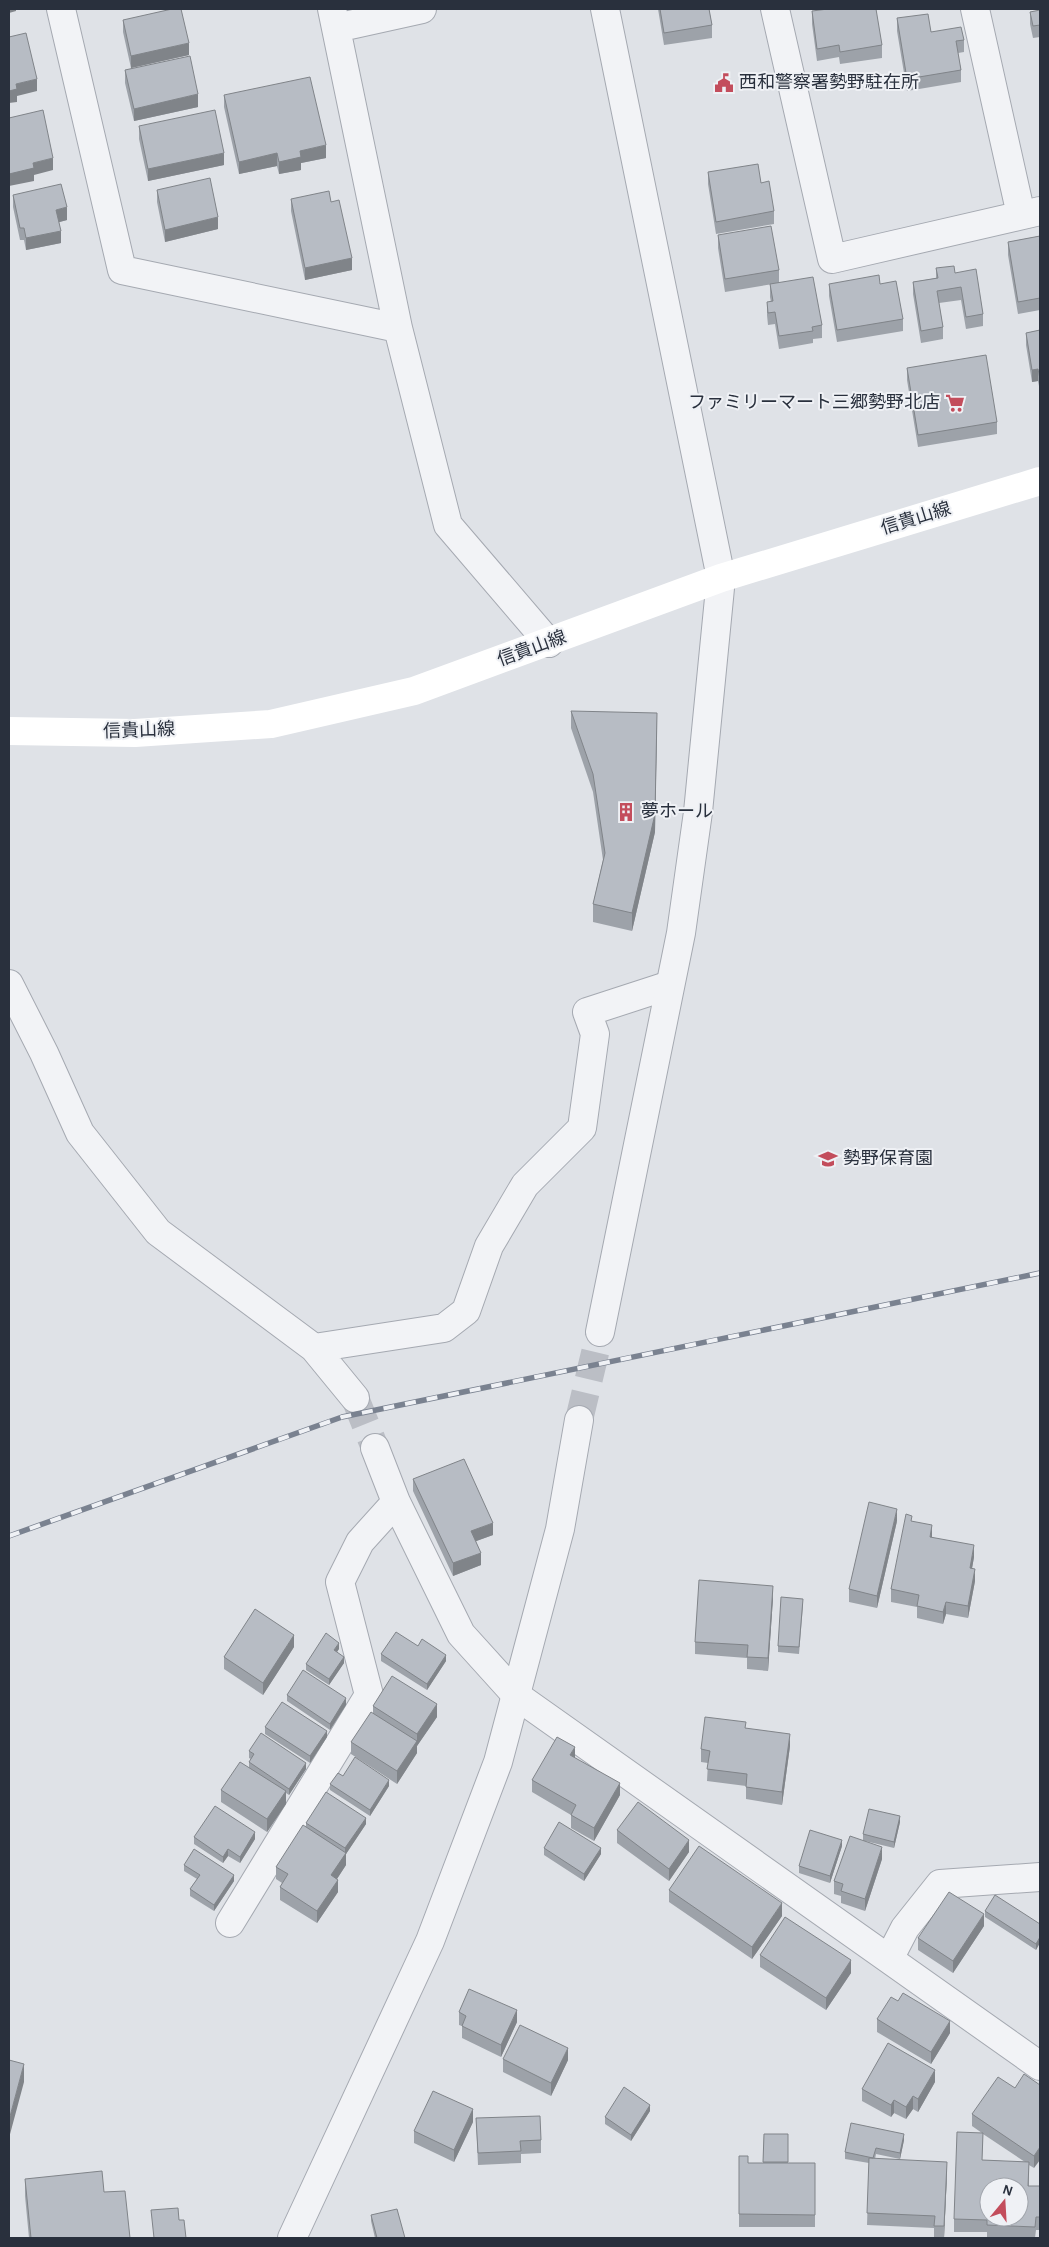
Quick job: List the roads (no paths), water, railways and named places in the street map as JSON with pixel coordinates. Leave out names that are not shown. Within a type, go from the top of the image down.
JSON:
[{"type":"main road","name":"信貴山線","points":[[9,731],[135,733],[271,724],[414,691],[549,643],[721,578],[1040,481]]},
{"type":"street","points":[[61,9],[122,270],[398,328]]},
{"type":"street","points":[[422,9],[334,18],[398,328],[448,525],[549,643]]},
{"type":"street","points":[[600,1332],[681,933],[698,812],[721,578],[605,9]]},
{"type":"street","points":[[775,9],[832,259],[1031,213],[975,9]]},
{"type":"street","points":[[9,984],[44,1053],[80,1133],[158,1232],[314,1348],[355,1398]]},
{"type":"street","points":[[314,1348],[444,1328],[466,1311],[488,1246],[526,1186],[582,1128],[596,1034],[587,1012],[670,986]]},
{"type":"street","points":[[292,2238],[430,1941],[498,1762],[560,1529],[579,1420]]},
{"type":"street","points":[[375,1448],[396,1502],[461,1634],[516,1696],[1040,2066]]},
{"type":"street","points":[[230,1923],[369,1695],[340,1582],[360,1542],[396,1502]]},
{"type":"street","points":[[889,1959],[905,1928],[940,1884],[1040,1877]]},
{"type":"tunnel","points":[[579,1420],[600,1332]]},
{"type":"tunnel","points":[[355,1398],[375,1448]]},
{"type":"railway","points":[[9,1536],[342,1417],[1040,1273]]},
{"type":"place","name":"西和警察署勢野駐在所","points":[[724,83]]},
{"type":"place","name":"ファミリーマート三郷勢野北店","points":[[955,403]]},
{"type":"place","name":"夢ホール","points":[[626,812]]},
{"type":"place","name":"勢野保育園","points":[[828,1159]]}]
